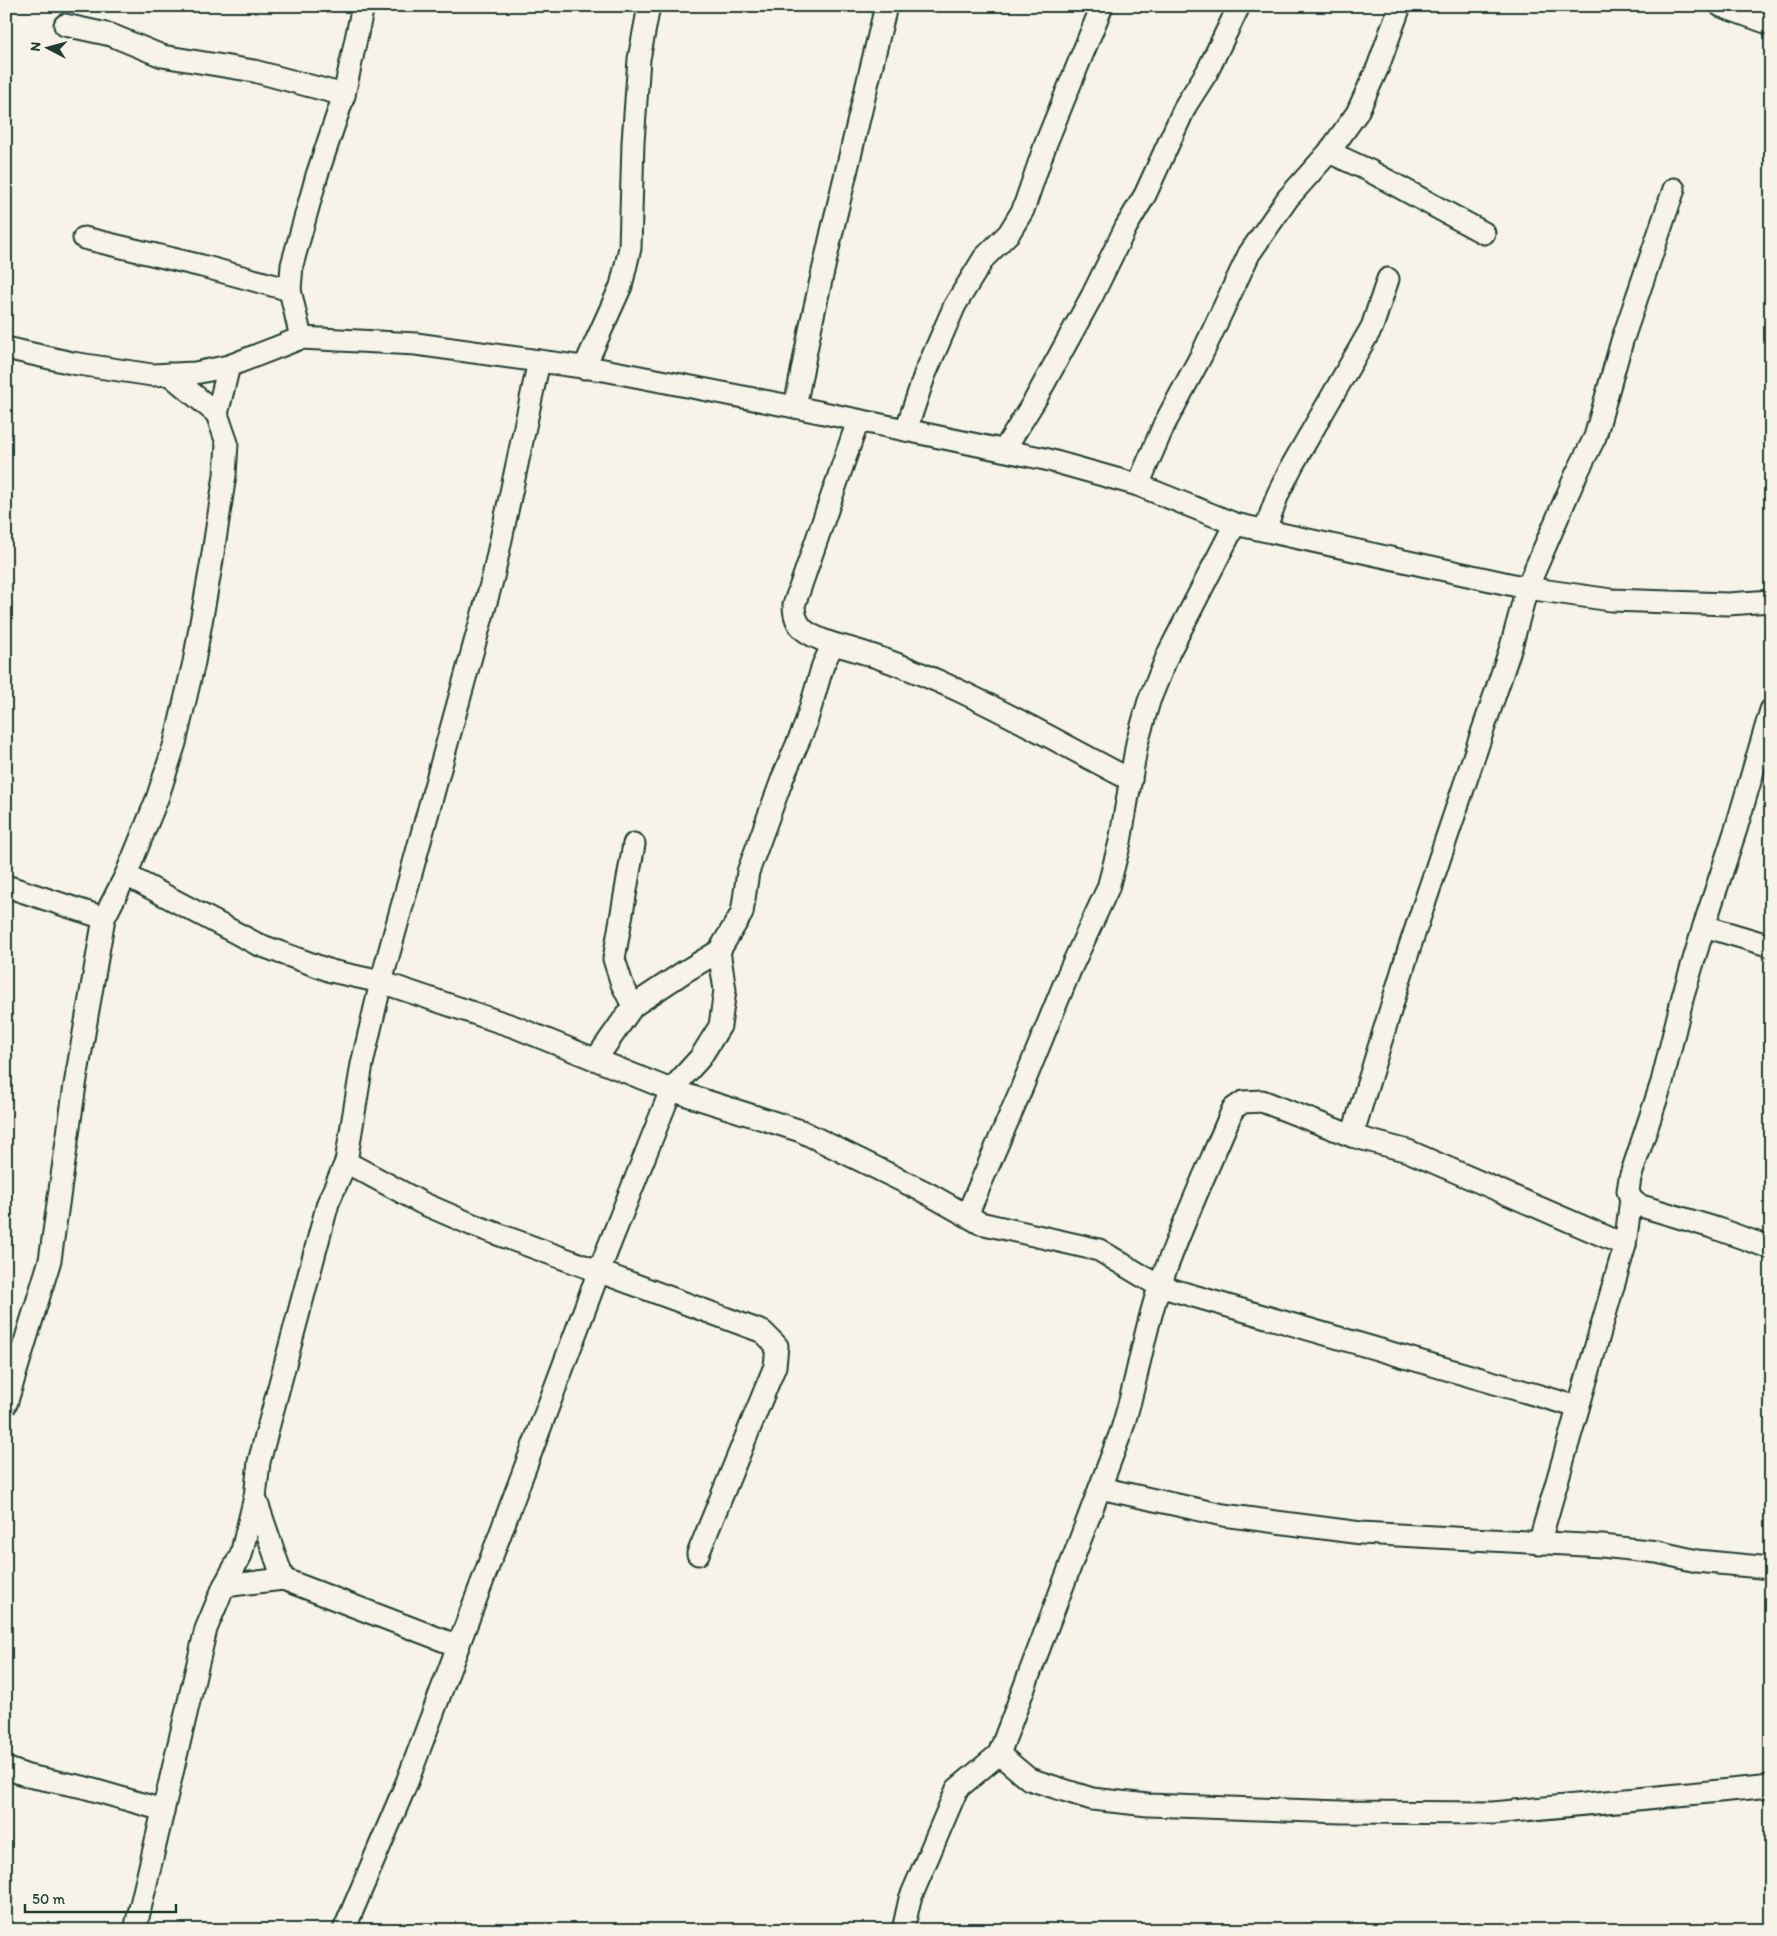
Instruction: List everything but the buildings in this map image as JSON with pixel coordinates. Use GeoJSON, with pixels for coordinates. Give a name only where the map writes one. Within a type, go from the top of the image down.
{"type":"FeatureCollection","features":[{"type":"Feature","properties":{"kind":"street"},"geometry":{"type":"LineString","coordinates":[[301,338],[290,290],[292,265],[314,184],[344,95],[363,6]]}},
{"type":"Feature","properties":{"kind":"street"},"geometry":{"type":"LineString","coordinates":[[584,368],[621,286],[630,248],[633,142],[639,59],[649,6]]}},
{"type":"Feature","properties":{"kind":"street"},"geometry":{"type":"LineString","coordinates":[[795,407],[822,273],[886,6]]}},
{"type":"Feature","properties":{"kind":"street"},"geometry":{"type":"LineString","coordinates":[[906,430],[925,374],[954,305],[984,258],[1009,233],[1023,210],[1046,143],[1102,6]]}},
{"type":"Feature","properties":{"kind":"street"},"geometry":{"type":"LineString","coordinates":[[1004,450],[1035,400],[1092,296],[1126,227],[1145,195],[1186,105],[1207,72],[1239,6]]}},
{"type":"Feature","properties":{"kind":"street"},"geometry":{"type":"LineString","coordinates":[[1138,485],[1164,425],[1202,354],[1249,254],[1288,198],[1329,152],[1357,113],[1378,67],[1400,6]]}},
{"type":"Feature","properties":{"kind":"street"},"geometry":{"type":"LineString","coordinates":[[1722,6],[1771,24]]}},
{"type":"Feature","properties":{"kind":"street"},"geometry":{"type":"LineString","coordinates":[[65,25],[111,35],[162,56],[254,71],[344,95]]}},
{"type":"Feature","properties":{"kind":"street"},"geometry":{"type":"LineString","coordinates":[[1329,152],[1368,170],[1484,233]]}},
{"type":"Feature","properties":{"kind":"street"},"geometry":{"type":"LineString","coordinates":[[1352,1136],[1409,949],[1511,647],[1527,588],[1576,475],[1595,437],[1622,342],[1674,189]]}},
{"type":"Feature","properties":{"kind":"street"},"geometry":{"type":"LineString","coordinates":[[84,238],[202,266],[290,290]]}},
{"type":"Feature","properties":{"kind":"street"},"geometry":{"type":"LineString","coordinates":[[1265,530],[1278,494],[1293,464],[1372,327],[1388,279]]}},
{"type":"Feature","properties":{"kind":"street"},"geometry":{"type":"LineString","coordinates":[[6,348],[72,363],[152,375],[195,373],[229,366],[301,338],[416,344],[584,368],[795,407],[1045,459],[1138,485],[1235,524],[1527,588],[1611,600],[1728,604],[1771,601]]}},
{"type":"Feature","properties":{"kind":"street"},"geometry":{"type":"LineString","coordinates":[[135,1930],[206,1629],[224,1586],[241,1555],[255,1497],[259,1462],[328,1203],[346,1162],[362,1064],[381,982],[493,578],[540,362]]}},
{"type":"Feature","properties":{"kind":"street"},"geometry":{"type":"LineString","coordinates":[[216,414],[229,366]]}},
{"type":"Feature","properties":{"kind":"street"},"geometry":{"type":"LineString","coordinates":[[6,1404],[50,1260],[75,1085],[104,918],[126,875],[157,799],[175,743],[194,662],[225,475],[227,444],[216,414],[169,374]]}},
{"type":"Feature","properties":{"kind":"street"},"geometry":{"type":"LineString","coordinates":[[858,421],[794,606],[794,617],[799,627],[833,644],[852,648],[927,676],[1131,780]]}},
{"type":"Feature","properties":{"kind":"street"},"geometry":{"type":"LineString","coordinates":[[966,1215],[1020,1092],[1070,970],[1108,888],[1120,842],[1137,743],[1149,701],[1169,652],[1235,524]]}},
{"type":"Feature","properties":{"kind":"street"},"geometry":{"type":"LineString","coordinates":[[596,1059],[632,1006],[719,951],[742,913],[748,872],[783,777],[805,726],[823,665],[833,644]]}},
{"type":"Feature","properties":{"kind":"street"},"geometry":{"type":"LineString","coordinates":[[1539,1544],[1625,1245],[1631,1199],[1628,1191],[1630,1178],[1662,1082],[1683,996],[1736,829],[1771,710]]}},
{"type":"Feature","properties":{"kind":"street"},"geometry":{"type":"LineString","coordinates":[[632,1006],[614,959],[634,844]]}},
{"type":"Feature","properties":{"kind":"street"},"geometry":{"type":"LineString","coordinates":[[126,875],[257,944],[331,970],[381,982],[516,1027],[671,1090],[801,1131],[927,1193],[980,1223],[1099,1250],[1160,1286],[1578,1407]]}},
{"type":"Feature","properties":{"kind":"street"},"geometry":{"type":"LineString","coordinates":[[6,886],[104,918]]}},
{"type":"Feature","properties":{"kind":"street"},"geometry":{"type":"LineString","coordinates":[[1704,926],[1771,946]]}},
{"type":"Feature","properties":{"kind":"street"},"geometry":{"type":"LineString","coordinates":[[344,1930],[407,1782],[599,1271],[671,1090],[700,1058],[720,1026],[725,990],[719,951]]}},
{"type":"Feature","properties":{"kind":"street"},"geometry":{"type":"LineString","coordinates":[[903,1930],[910,1899],[957,1789],[999,1754],[1130,1405],[1143,1344],[1160,1286],[1233,1109],[1243,1102],[1262,1101],[1352,1136],[1408,1151],[1625,1245]]}},
{"type":"Feature","properties":{"kind":"street"},"geometry":{"type":"LineString","coordinates":[[346,1162],[422,1203],[473,1225],[763,1332],[778,1346],[775,1366],[698,1554]]}},
{"type":"Feature","properties":{"kind":"street"},"geometry":{"type":"LineString","coordinates":[[1631,1199],[1638,1205],[1771,1248]]}},
{"type":"Feature","properties":{"kind":"street"},"geometry":{"type":"LineString","coordinates":[[1100,1488],[1223,1515],[1352,1532],[1539,1544],[1602,1546],[1657,1552],[1697,1561],[1771,1568]]}},
{"type":"Feature","properties":{"kind":"street"},"geometry":{"type":"LineString","coordinates":[[255,1497],[284,1579]]}},
{"type":"Feature","properties":{"kind":"street"},"geometry":{"type":"LineString","coordinates":[[224,1586],[284,1579],[458,1646]]}},
{"type":"Feature","properties":{"kind":"street"},"geometry":{"type":"LineString","coordinates":[[999,1754],[1029,1779],[1092,1799],[1148,1805],[1342,1812],[1493,1813],[1771,1786]]}},
{"type":"Feature","properties":{"kind":"street"},"geometry":{"type":"LineString","coordinates":[[6,1768],[28,1776],[83,1787],[163,1810]]}}]}
